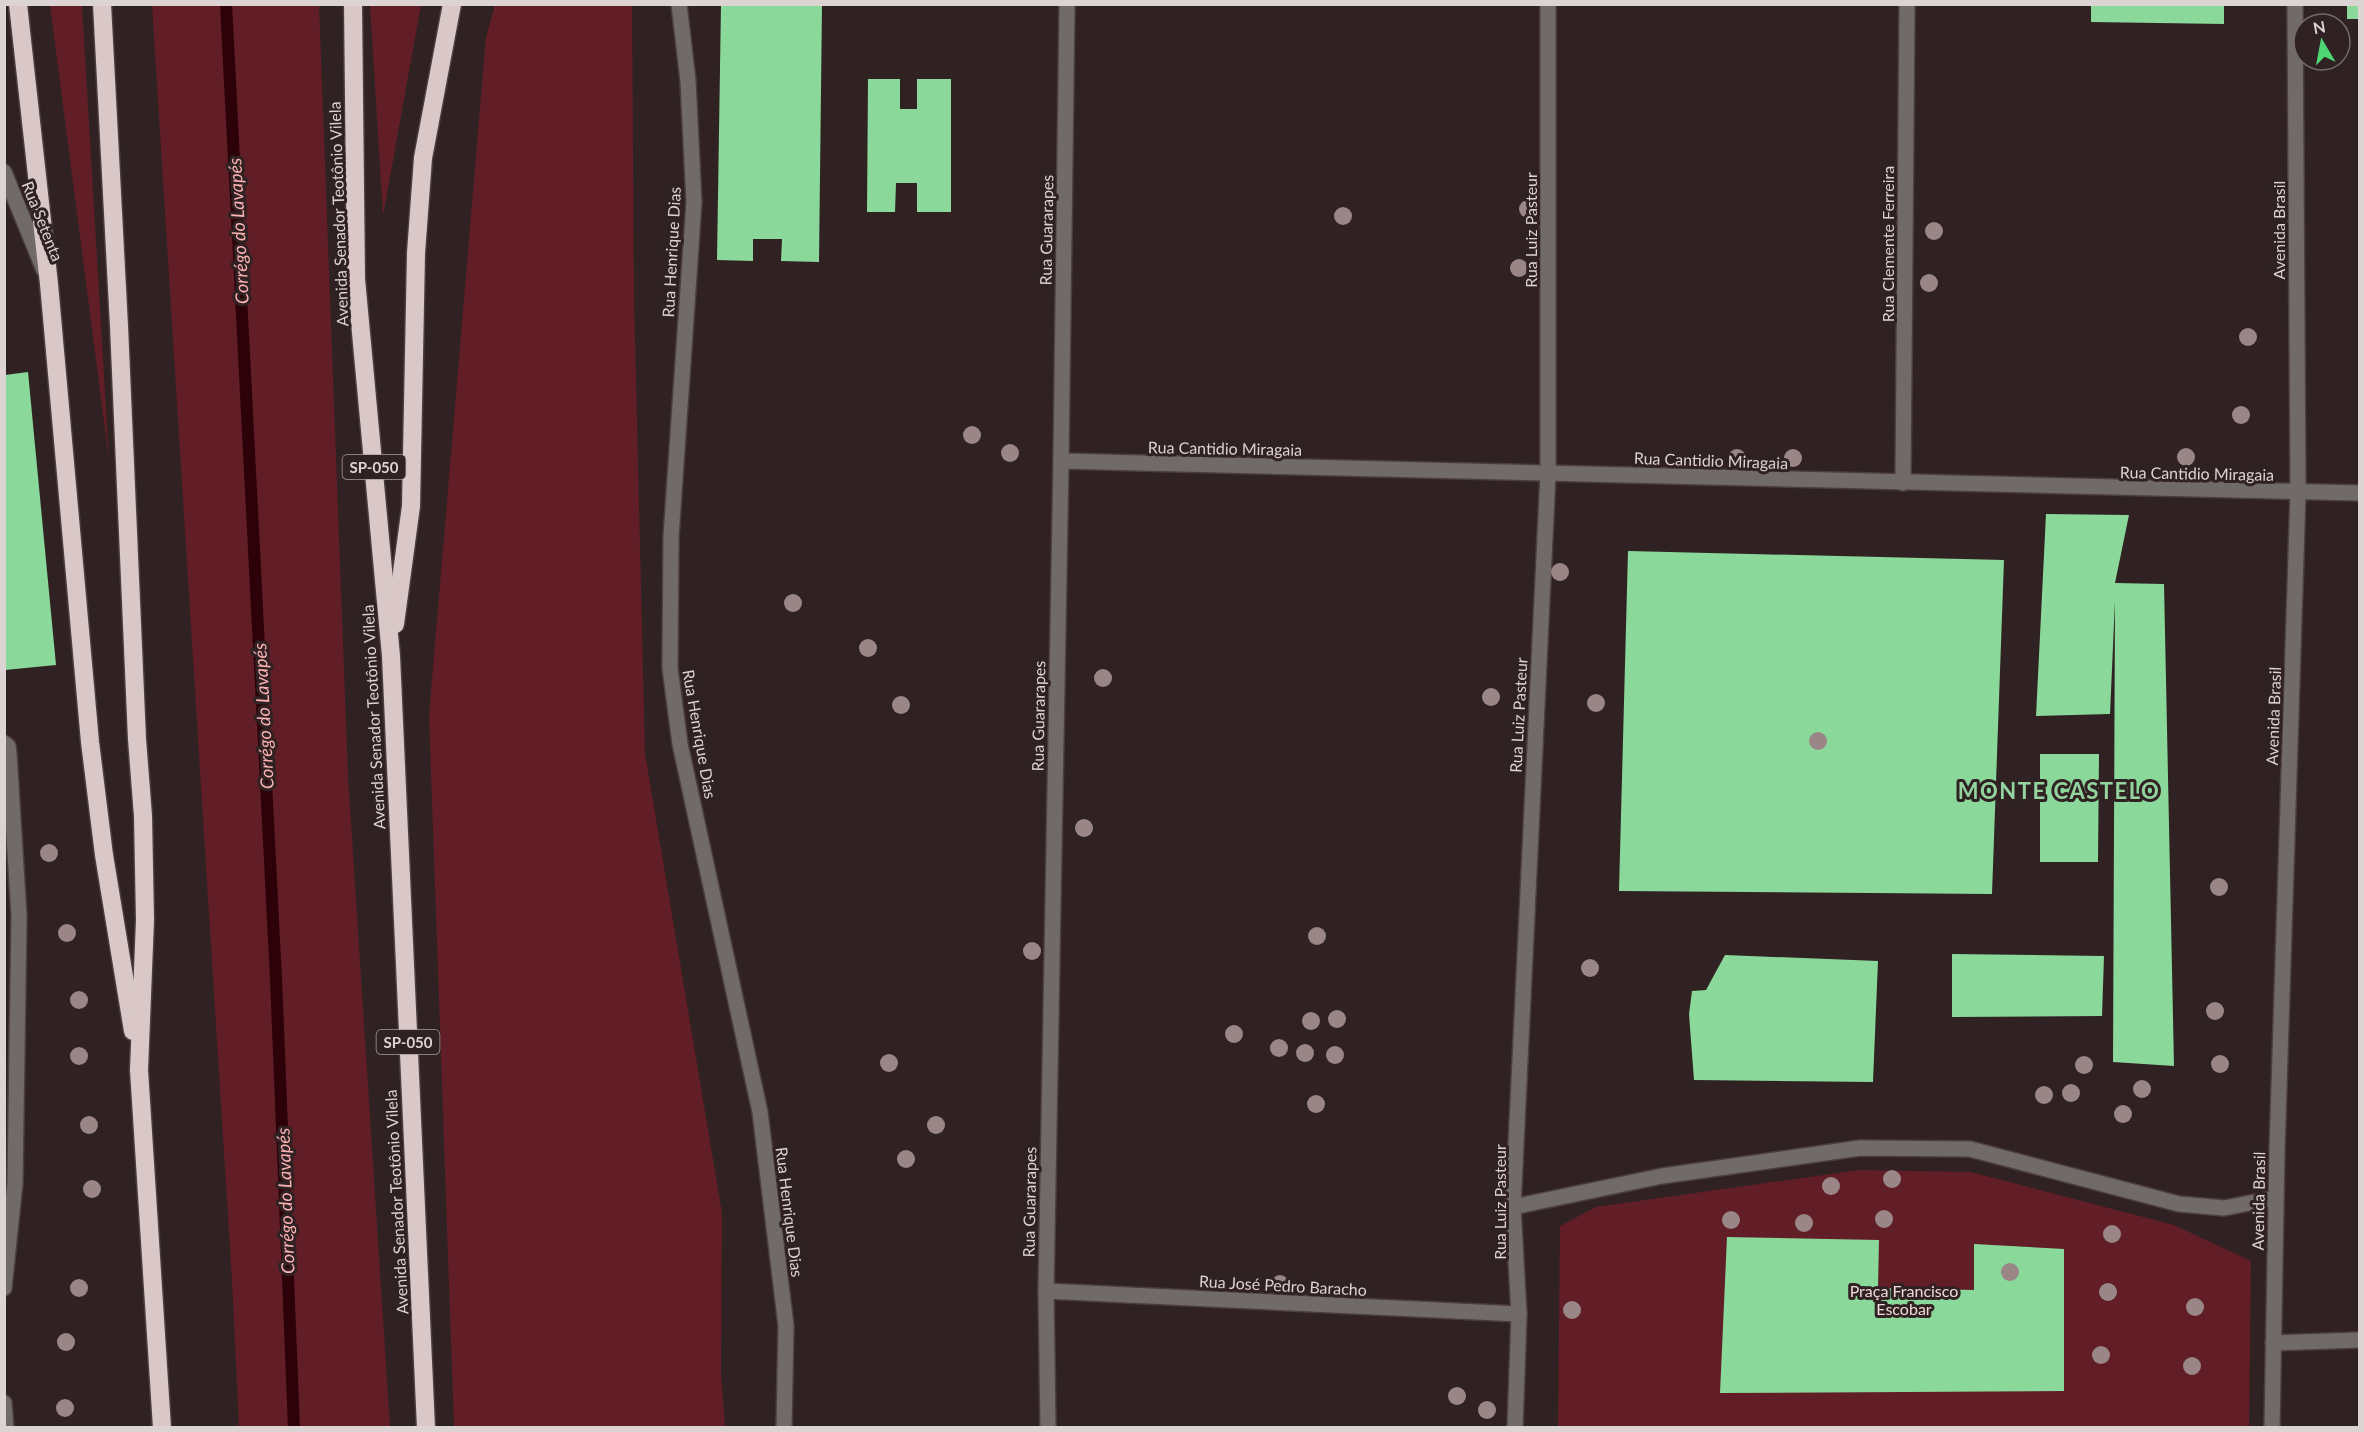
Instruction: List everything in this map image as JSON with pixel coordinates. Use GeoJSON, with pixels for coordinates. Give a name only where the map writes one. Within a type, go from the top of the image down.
{"type":"FeatureCollection","features":[{"type":"Feature","properties":{"kind":"highway"},"geometry":{"type":"LineString","coordinates":[[18,4],[49,284],[90,742],[104,855],[139,1070],[162,1428]]}},
{"type":"Feature","properties":{"kind":"highway"},"geometry":{"type":"LineString","coordinates":[[102,4],[137,739],[143,816],[145,920],[139,1070]]}},
{"type":"Feature","properties":{"kind":"highway","name":"Avenida Senador Teotônio Vilela"},"geometry":{"type":"LineString","coordinates":[[352,4],[356,279],[391,656],[426,1428]]}},
{"type":"Feature","properties":{"kind":"highway"},"geometry":{"type":"LineString","coordinates":[[391,656],[411,506],[417,253],[423,158],[452,4]]}},
{"type":"Feature","properties":{"kind":"street","name":"Rua Henrique Dias"},"geometry":{"type":"LineString","coordinates":[[679,4],[688,81],[694,202],[671,537],[670,668],[680,744],[760,1113],[786,1326],[784,1428]]}},
{"type":"Feature","properties":{"kind":"street","name":"Rua Guararapes"},"geometry":{"type":"LineString","coordinates":[[1047,1428],[1046,1291],[1067,4]]}},
{"type":"Feature","properties":{"kind":"street","name":"Rua Luiz Pasteur"},"geometry":{"type":"LineString","coordinates":[[1515,1428],[1519,1314],[1513,1208],[1548,474],[1548,4]]}},
{"type":"Feature","properties":{"kind":"street","name":"Rua Clemente Ferreira"},"geometry":{"type":"LineString","coordinates":[[1903,483],[1908,4]]}},
{"type":"Feature","properties":{"kind":"street","name":"Avenida Brasil"},"geometry":{"type":"LineString","coordinates":[[2272,1428],[2276,1198],[2298,493],[2295,4]]}},
{"type":"Feature","properties":{"kind":"street","name":"Rua Setenta"},"geometry":{"type":"LineString","coordinates":[[4,172],[49,284]]}},
{"type":"Feature","properties":{"kind":"street","name":"Rua Cantidio Miragaia"},"geometry":{"type":"LineString","coordinates":[[1061,461],[2360,494]]}},
{"type":"Feature","properties":{"kind":"street"},"geometry":{"type":"LineString","coordinates":[[4,743],[9,754],[19,916],[4,1288]]}},
{"type":"Feature","properties":{"kind":"street"},"geometry":{"type":"LineString","coordinates":[[1513,1208],[1662,1176],[1860,1148],[1970,1149],[2179,1204],[2223,1208],[2276,1198]]}},
{"type":"Feature","properties":{"kind":"street","name":"Rua José Pedro Baracho"},"geometry":{"type":"LineString","coordinates":[[1046,1291],[1519,1314]]}},
{"type":"Feature","properties":{"kind":"street"},"geometry":{"type":"LineString","coordinates":[[2273,1343],[2360,1340]]}},
{"type":"Feature","properties":{"kind":"street"},"geometry":{"type":"LineString","coordinates":[[4,1403],[6,1428]]}},
{"type":"Feature","properties":{"kind":"green space"},"geometry":{"type":"Polygon","coordinates":[[[50,5],[82,5],[109,460],[50,5]]]}},
{"type":"Feature","properties":{"kind":"green space"},"geometry":{"type":"Polygon","coordinates":[[[152,5],[319,5],[348,776],[390,1427],[239,1427],[232,1280],[152,5]]]}},
{"type":"Feature","properties":{"kind":"green space"},"geometry":{"type":"Polygon","coordinates":[[[370,5],[421,5],[383,216],[370,5]]]}},
{"type":"Feature","properties":{"kind":"green space"},"geometry":{"type":"Polygon","coordinates":[[[495,5],[632,5],[634,298],[645,753],[722,1213],[721,1376],[725,1427],[454,1427],[429,715],[486,37],[495,5]]]}},
{"type":"Feature","properties":{"kind":"green space","name":"Praça Francisco Escobar"},"geometry":{"type":"Polygon","coordinates":[[[1859,1170],[1971,1172],[2174,1225],[2251,1261],[2249,1427],[1558,1428],[1560,1226],[1596,1207],[1859,1170]]]}},
{"type":"Feature","properties":{"kind":"building"},"geometry":{"type":"Polygon","coordinates":[[[721,4],[822,4],[819,262],[781,261],[782,239],[753,239],[753,261],[717,260],[721,4]]]}},
{"type":"Feature","properties":{"kind":"building"},"geometry":{"type":"Polygon","coordinates":[[[2091,4],[2224,4],[2224,24],[2091,22],[2091,4]]]}},
{"type":"Feature","properties":{"kind":"building"},"geometry":{"type":"Polygon","coordinates":[[[2347,4],[2360,4],[2360,19],[2352,19],[2352,12],[2347,12],[2347,4]]]}},
{"type":"Feature","properties":{"kind":"building"},"geometry":{"type":"Polygon","coordinates":[[[868,79],[900,79],[900,109],[917,109],[917,79],[951,79],[951,212],[917,212],[917,183],[896,183],[895,212],[867,212],[868,79]]]}},
{"type":"Feature","properties":{"kind":"building"},"geometry":{"type":"Polygon","coordinates":[[[28,372],[56,665],[5,670],[5,375],[28,372]]]}},
{"type":"Feature","properties":{"kind":"building"},"geometry":{"type":"Polygon","coordinates":[[[2046,514],[2129,515],[2115,583],[2164,584],[2174,1066],[2113,1062],[2115,601],[2110,714],[2036,716],[2046,514]]]}},
{"type":"Feature","properties":{"kind":"building"},"geometry":{"type":"Polygon","coordinates":[[[1628,551],[2004,560],[1992,894],[1619,891],[1628,551]]]}},
{"type":"Feature","properties":{"kind":"building"},"geometry":{"type":"Polygon","coordinates":[[[2040,754],[2099,754],[2098,862],[2040,862],[2040,754]]]}},
{"type":"Feature","properties":{"kind":"building"},"geometry":{"type":"Polygon","coordinates":[[[1952,954],[2104,956],[2102,1016],[1952,1017],[1952,954]]]}},
{"type":"Feature","properties":{"kind":"building"},"geometry":{"type":"Polygon","coordinates":[[[1725,955],[1878,961],[1873,1082],[1694,1080],[1689,1014],[1692,991],[1706,990],[1725,955]]]}},
{"type":"Feature","properties":{"kind":"building"},"geometry":{"type":"Polygon","coordinates":[[[1727,1237],[1879,1240],[1878,1288],[1974,1290],[1974,1244],[2064,1249],[2064,1391],[1720,1393],[1727,1237]]]}},
{"type":"Feature","properties":{"kind":"waterway","name":"Corrégo do Lavapés"},"geometry":{"type":"LineString","coordinates":[[226,4],[276,978],[294,1428]]}},
{"type":"Feature","properties":{"kind":"district","name":"MONTE CASTELO"},"geometry":{"type":"Point","coordinates":[2059,790]}}]}
